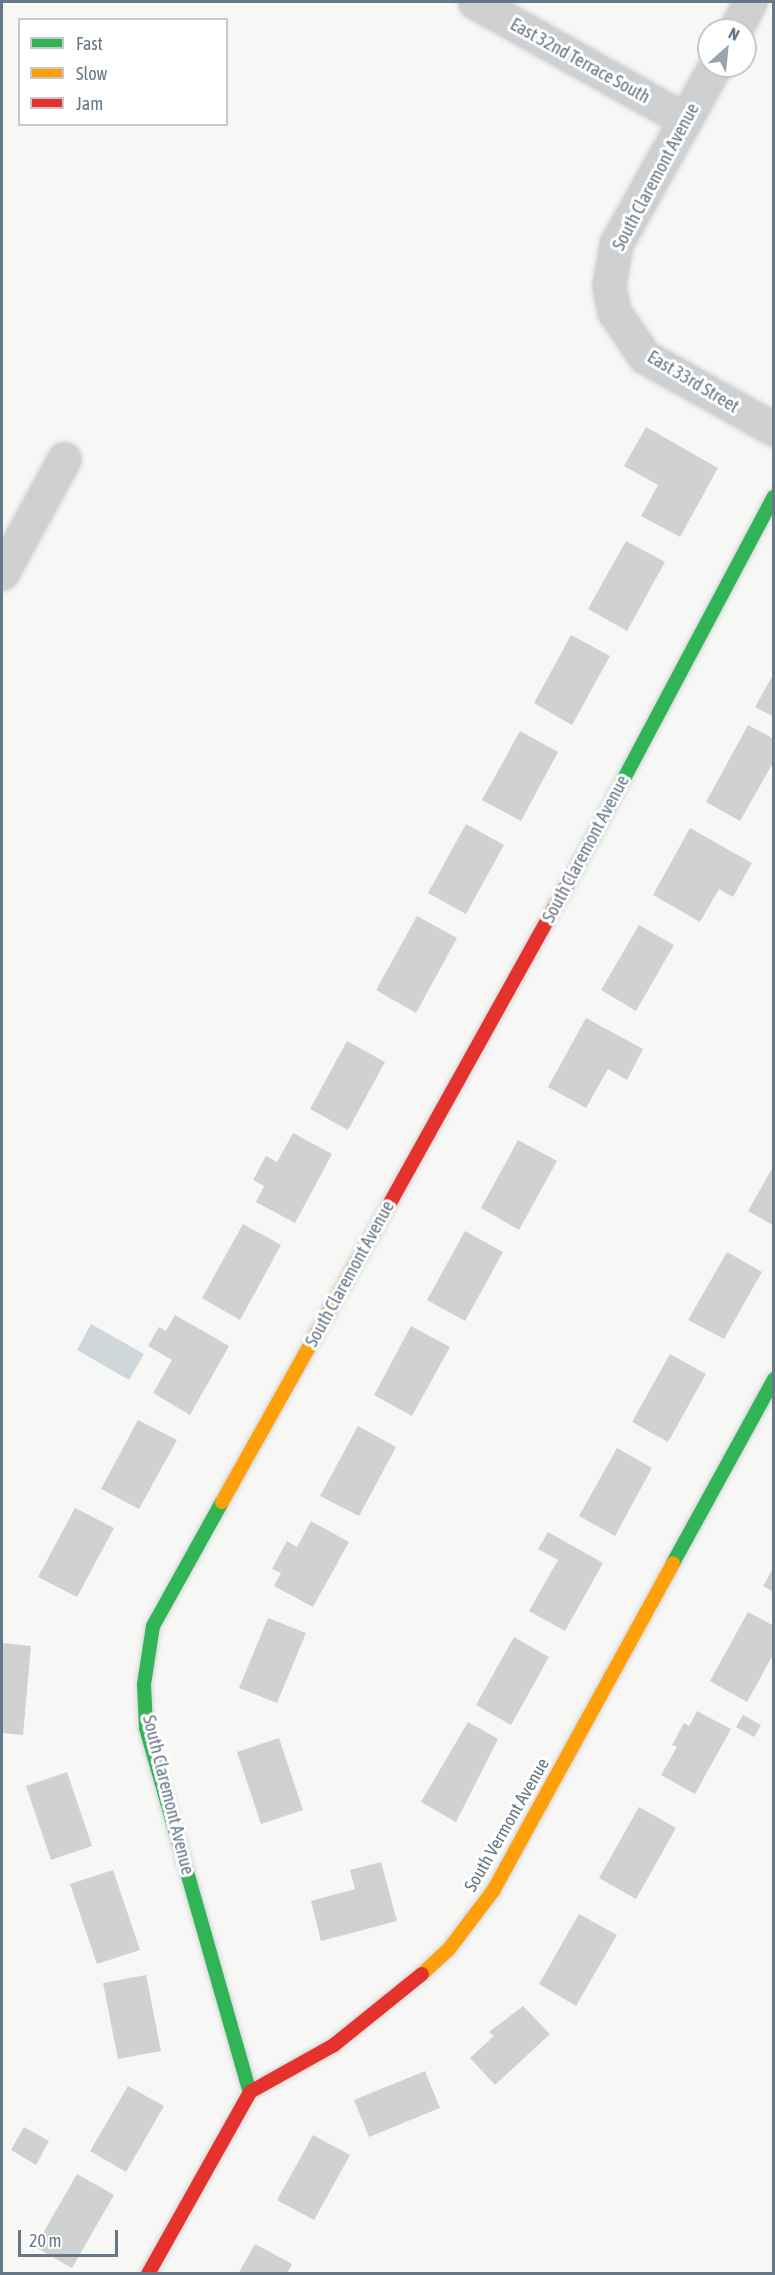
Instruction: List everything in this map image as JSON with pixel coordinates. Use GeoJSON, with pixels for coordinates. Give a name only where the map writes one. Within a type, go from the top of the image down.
{"type":"FeatureCollection","features":[{"type":"Feature","properties":{"kind":"street","name":"East 32nd Terrace South"},"geometry":{"type":"LineString","coordinates":[[475,2],[685,120]]}},
{"type":"Feature","properties":{"kind":"street"},"geometry":{"type":"LineString","coordinates":[[741,18],[750,2]]}},
{"type":"Feature","properties":{"kind":"street","name":"South Claremont Avenue"},"geometry":{"type":"LineString","coordinates":[[622,324],[614,312],[609,285],[616,244],[708,78]]}},
{"type":"Feature","properties":{"kind":"street","name":"East 33rd Street"},"geometry":{"type":"LineString","coordinates":[[622,324],[645,357],[774,429]]}},
{"type":"Feature","properties":{"kind":"street"},"geometry":{"type":"LineString","coordinates":[[2,573],[64,459]]}},
{"type":"Feature","properties":{"kind":"street","name":"South Claremont Avenue"},"geometry":{"type":"LineString","coordinates":[[250,2092],[147,1728],[144,1684],[153,1626],[550,918],[774,497]]}},
{"type":"Feature","properties":{"kind":"street","name":"South Vermont Avenue"},"geometry":{"type":"LineString","coordinates":[[250,2092],[334,2045],[392,2002],[449,1949],[493,1892],[774,1379]]}},
{"type":"Feature","properties":{"kind":"street"},"geometry":{"type":"LineString","coordinates":[[148,2274],[250,2092]]}},
{"type":"Feature","properties":{"kind":"shaded area"},"geometry":{"type":"Polygon","coordinates":[[[91,1324],[144,1354],[129,1380],[77,1350],[91,1324]]]}},
{"type":"Feature","properties":{"kind":"building"},"geometry":{"type":"Polygon","coordinates":[[[646,427],[718,468],[680,537],[641,516],[658,485],[624,466],[646,427]]]}},
{"type":"Feature","properties":{"kind":"building"},"geometry":{"type":"Polygon","coordinates":[[[626,541],[665,562],[627,631],[588,609],[626,541]]]}},
{"type":"Feature","properties":{"kind":"building"},"geometry":{"type":"Polygon","coordinates":[[[571,635],[610,656],[572,725],[534,703],[571,635]]]}},
{"type":"Feature","properties":{"kind":"building"},"geometry":{"type":"Polygon","coordinates":[[[774,673],[774,717],[755,707],[774,673]]]}},
{"type":"Feature","properties":{"kind":"building"},"geometry":{"type":"Polygon","coordinates":[[[748,725],[774,739],[774,761],[740,821],[706,802],[748,725]]]}},
{"type":"Feature","properties":{"kind":"building"},"geometry":{"type":"Polygon","coordinates":[[[520,731],[558,752],[521,821],[482,800],[520,731]]]}},
{"type":"Feature","properties":{"kind":"building"},"geometry":{"type":"Polygon","coordinates":[[[466,824],[504,845],[466,914],[428,893],[466,824]]]}},
{"type":"Feature","properties":{"kind":"building"},"geometry":{"type":"Polygon","coordinates":[[[690,828],[752,863],[733,897],[719,889],[700,922],[653,895],[690,828]]]}},
{"type":"Feature","properties":{"kind":"building"},"geometry":{"type":"Polygon","coordinates":[[[417,916],[457,938],[416,1013],[376,990],[417,916]]]}},
{"type":"Feature","properties":{"kind":"building"},"geometry":{"type":"Polygon","coordinates":[[[639,925],[674,945],[636,1011],[601,990],[639,925]]]}},
{"type":"Feature","properties":{"kind":"building"},"geometry":{"type":"Polygon","coordinates":[[[586,1018],[643,1049],[627,1080],[608,1069],[586,1108],[548,1087],[586,1018]]]}},
{"type":"Feature","properties":{"kind":"building"},"geometry":{"type":"Polygon","coordinates":[[[347,1041],[385,1062],[348,1130],[310,1109],[347,1041]]]}},
{"type":"Feature","properties":{"kind":"building"},"geometry":{"type":"Polygon","coordinates":[[[293,1133],[332,1154],[295,1223],[256,1202],[264,1186],[253,1180],[266,1156],[277,1162],[293,1133]]]}},
{"type":"Feature","properties":{"kind":"building"},"geometry":{"type":"Polygon","coordinates":[[[518,1140],[557,1161],[519,1230],[481,1208],[518,1140]]]}},
{"type":"Feature","properties":{"kind":"building"},"geometry":{"type":"Polygon","coordinates":[[[774,1165],[774,1226],[748,1211],[774,1165]]]}},
{"type":"Feature","properties":{"kind":"building"},"geometry":{"type":"Polygon","coordinates":[[[243,1224],[281,1245],[240,1320],[202,1298],[243,1224]]]}},
{"type":"Feature","properties":{"kind":"building"},"geometry":{"type":"Polygon","coordinates":[[[465,1231],[503,1252],[465,1321],[427,1300],[465,1231]]]}},
{"type":"Feature","properties":{"kind":"building"},"geometry":{"type":"Polygon","coordinates":[[[727,1252],[762,1272],[724,1339],[688,1320],[727,1252]]]}},
{"type":"Feature","properties":{"kind":"building"},"geometry":{"type":"Polygon","coordinates":[[[175,1315],[229,1346],[190,1415],[153,1393],[172,1360],[148,1346],[159,1327],[166,1331],[175,1315]]]}},
{"type":"Feature","properties":{"kind":"building"},"geometry":{"type":"Polygon","coordinates":[[[411,1326],[450,1347],[412,1416],[374,1395],[411,1326]]]}},
{"type":"Feature","properties":{"kind":"building"},"geometry":{"type":"Polygon","coordinates":[[[670,1354],[706,1374],[668,1442],[632,1422],[670,1354]]]}},
{"type":"Feature","properties":{"kind":"building"},"geometry":{"type":"Polygon","coordinates":[[[138,1420],[177,1440],[139,1509],[101,1489],[138,1420]]]}},
{"type":"Feature","properties":{"kind":"building"},"geometry":{"type":"Polygon","coordinates":[[[358,1426],[396,1447],[359,1516],[320,1496],[358,1426]]]}},
{"type":"Feature","properties":{"kind":"building"},"geometry":{"type":"Polygon","coordinates":[[[617,1448],[652,1468],[615,1536],[579,1516],[617,1448]]]}},
{"type":"Feature","properties":{"kind":"building"},"geometry":{"type":"Polygon","coordinates":[[[75,1508],[114,1528],[77,1597],[38,1577],[75,1508]]]}},
{"type":"Feature","properties":{"kind":"building"},"geometry":{"type":"Polygon","coordinates":[[[311,1521],[349,1542],[313,1607],[274,1586],[281,1573],[272,1569],[287,1541],[297,1547],[311,1521]]]}},
{"type":"Feature","properties":{"kind":"building"},"geometry":{"type":"Polygon","coordinates":[[[548,1532],[603,1563],[565,1631],[529,1611],[558,1560],[538,1549],[548,1532]]]}},
{"type":"Feature","properties":{"kind":"building"},"geometry":{"type":"Polygon","coordinates":[[[774,1567],[774,1592],[763,1586],[774,1567]]]}},
{"type":"Feature","properties":{"kind":"building"},"geometry":{"type":"Polygon","coordinates":[[[748,1612],[774,1626],[774,1653],[747,1702],[710,1681],[748,1612]]]}},
{"type":"Feature","properties":{"kind":"building"},"geometry":{"type":"Polygon","coordinates":[[[268,1618],[306,1633],[277,1703],[239,1688],[268,1618]]]}},
{"type":"Feature","properties":{"kind":"building"},"geometry":{"type":"Polygon","coordinates":[[[514,1637],[549,1657],[511,1725],[476,1705],[514,1637]]]}},
{"type":"Feature","properties":{"kind":"building"},"geometry":{"type":"Polygon","coordinates":[[[2,1643],[31,1646],[23,1735],[2,1733],[2,1643]]]}},
{"type":"Feature","properties":{"kind":"building"},"geometry":{"type":"Polygon","coordinates":[[[697,1711],[731,1729],[695,1794],[661,1775],[677,1747],[672,1745],[684,1723],[689,1726],[697,1711]]]}},
{"type":"Feature","properties":{"kind":"building"},"geometry":{"type":"Polygon","coordinates":[[[743,1715],[761,1725],[754,1737],[736,1727],[743,1715]]]}},
{"type":"Feature","properties":{"kind":"building"},"geometry":{"type":"Polygon","coordinates":[[[468,1722],[498,1739],[456,1822],[421,1802],[468,1722]]]}},
{"type":"Feature","properties":{"kind":"building"},"geometry":{"type":"Polygon","coordinates":[[[279,1738],[303,1810],[261,1824],[237,1752],[279,1738]]]}},
{"type":"Feature","properties":{"kind":"building"},"geometry":{"type":"Polygon","coordinates":[[[67,1772],[92,1846],[51,1860],[26,1786],[67,1772]]]}},
{"type":"Feature","properties":{"kind":"building"},"geometry":{"type":"Polygon","coordinates":[[[639,1807],[676,1828],[636,1899],[599,1878],[639,1807]]]}},
{"type":"Feature","properties":{"kind":"building"},"geometry":{"type":"Polygon","coordinates":[[[381,1862],[397,1921],[321,1941],[311,1901],[355,1889],[350,1870],[381,1862]]]}},
{"type":"Feature","properties":{"kind":"building"},"geometry":{"type":"Polygon","coordinates":[[[113,1870],[140,1950],[97,1964],[70,1884],[113,1870]]]}},
{"type":"Feature","properties":{"kind":"building"},"geometry":{"type":"Polygon","coordinates":[[[579,1914],[617,1935],[576,2006],[539,1984],[579,1914]]]}},
{"type":"Feature","properties":{"kind":"building"},"geometry":{"type":"Polygon","coordinates":[[[146,1975],[161,2051],[118,2059],[103,1983],[146,1975]]]}},
{"type":"Feature","properties":{"kind":"building"},"geometry":{"type":"Polygon","coordinates":[[[523,2006],[550,2034],[495,2085],[470,2058],[494,2036],[489,2032],[523,2006]]]}},
{"type":"Feature","properties":{"kind":"building"},"geometry":{"type":"Polygon","coordinates":[[[425,2071],[440,2108],[369,2137],[354,2100],[425,2071]]]}},
{"type":"Feature","properties":{"kind":"building"},"geometry":{"type":"Polygon","coordinates":[[[128,2086],[164,2106],[126,2172],[90,2151],[128,2086]]]}},
{"type":"Feature","properties":{"kind":"building"},"geometry":{"type":"Polygon","coordinates":[[[24,2127],[49,2141],[36,2165],[11,2150],[24,2127]]]}},
{"type":"Feature","properties":{"kind":"building"},"geometry":{"type":"Polygon","coordinates":[[[313,2135],[350,2155],[314,2220],[277,2200],[313,2135]]]}},
{"type":"Feature","properties":{"kind":"building"},"geometry":{"type":"Polygon","coordinates":[[[77,2174],[114,2195],[72,2268],[35,2247],[77,2174]]]}},
{"type":"Feature","properties":{"kind":"building"},"geometry":{"type":"Polygon","coordinates":[[[255,2244],[292,2264],[287,2274],[238,2274],[255,2244]]]}},
{"type":"Feature","properties":{"kind":"traffic: fast"},"geometry":{"type":"LineString","coordinates":[[570,880],[774,497]]}},
{"type":"Feature","properties":{"kind":"traffic: fast"},"geometry":{"type":"LineString","coordinates":[[673,1563],[774,1379]]}},
{"type":"Feature","properties":{"kind":"traffic: fast"},"geometry":{"type":"LineString","coordinates":[[222,1502],[153,1626],[144,1684],[146,1728],[250,2092]]}},
{"type":"Feature","properties":{"kind":"traffic: slow"},"geometry":{"type":"LineString","coordinates":[[222,1502],[371,1237]]}},
{"type":"Feature","properties":{"kind":"traffic: slow"},"geometry":{"type":"LineString","coordinates":[[422,1974],[449,1949],[493,1891],[673,1563]]}},
{"type":"Feature","properties":{"kind":"traffic: jam"},"geometry":{"type":"LineString","coordinates":[[371,1237],[570,880]]}},
{"type":"Feature","properties":{"kind":"traffic: jam"},"geometry":{"type":"LineString","coordinates":[[148,2274],[250,2092],[334,2045],[422,1974]]}}]}
